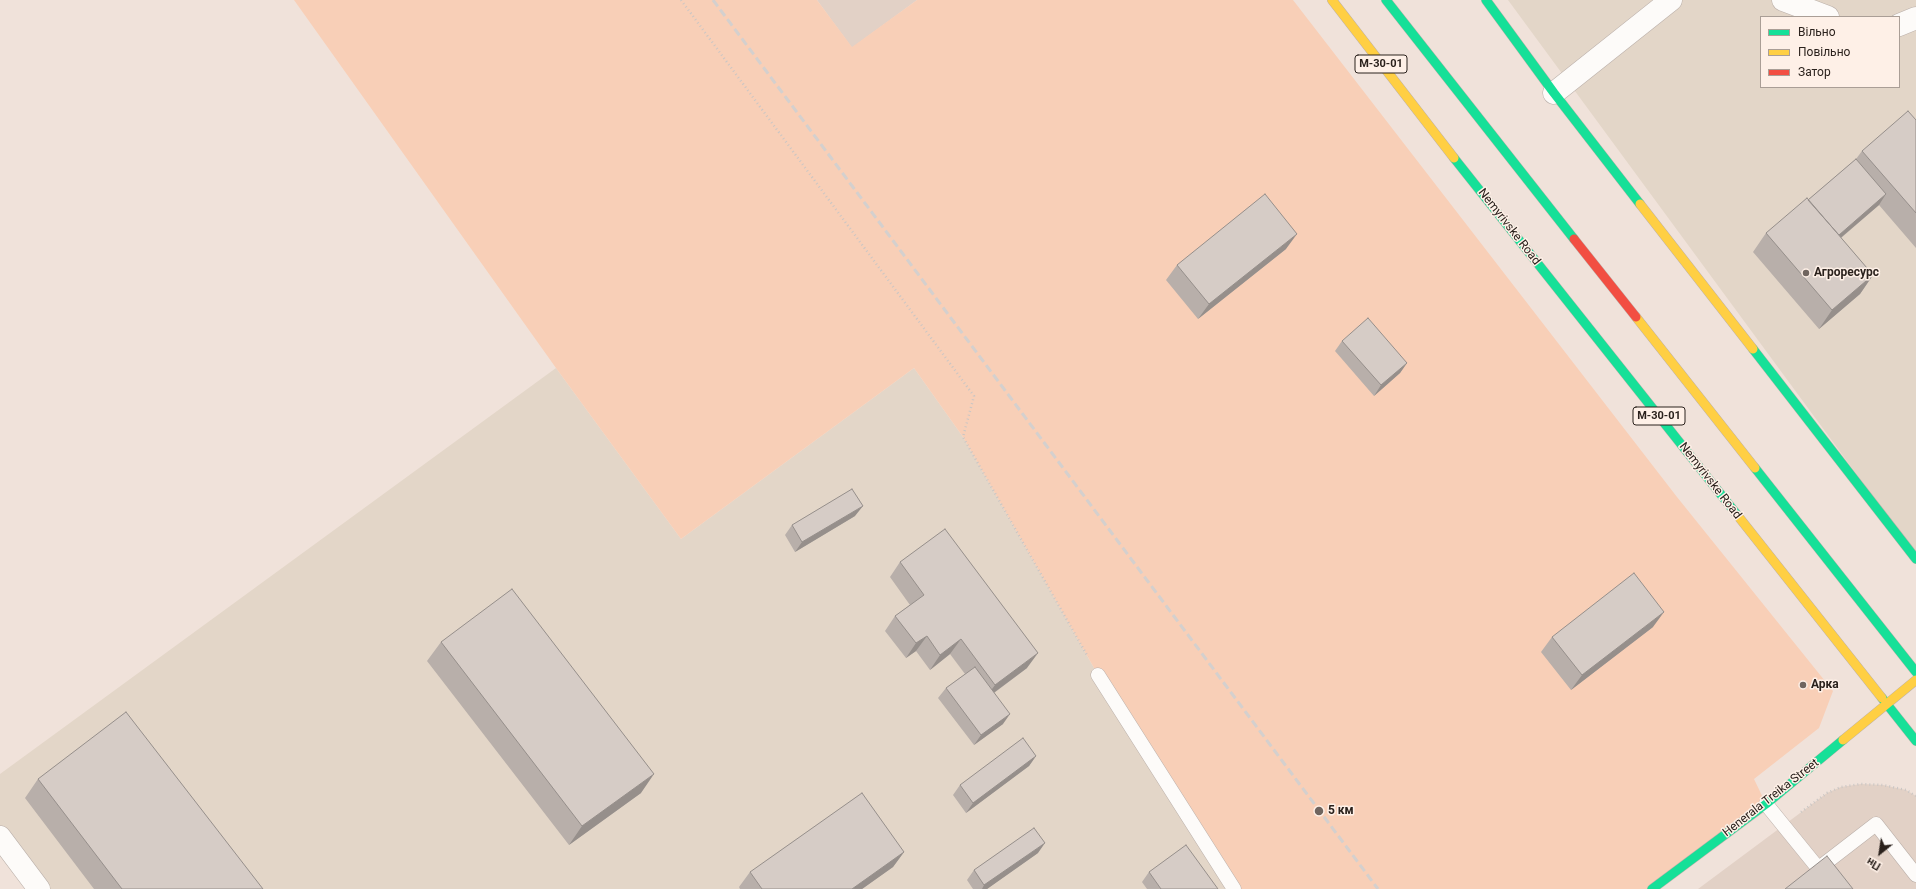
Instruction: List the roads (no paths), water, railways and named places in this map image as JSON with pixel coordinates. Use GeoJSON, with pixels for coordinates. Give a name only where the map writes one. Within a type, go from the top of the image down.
{"type":"FeatureCollection","features":[{"type":"Feature","properties":{"kind":"main road","name":"Nemyrivske Road"},"geometry":{"type":"LineString","coordinates":[[1332,0],[1430,127],[1916,741]]}},
{"type":"Feature","properties":{"kind":"main road","name":"М-30-01"},"geometry":{"type":"LineString","coordinates":[[1386,0],[1916,672]]}},
{"type":"Feature","properties":{"kind":"main road"},"geometry":{"type":"LineString","coordinates":[[1486,0],[1554,93],[1916,559]]}},
{"type":"Feature","properties":{"kind":"main road","name":"Henerala Treika Street"},"geometry":{"type":"LineString","coordinates":[[1652,889],[1766,804],[1916,680]]}},
{"type":"Feature","properties":{"kind":"street"},"geometry":{"type":"LineString","coordinates":[[1554,93],[1671,0]]}},
{"type":"Feature","properties":{"kind":"street"},"geometry":{"type":"LineString","coordinates":[[1783,0],[1825,16]]}},
{"type":"Feature","properties":{"kind":"street"},"geometry":{"type":"LineString","coordinates":[[1900,25],[1916,18]]}},
{"type":"Feature","properties":{"kind":"street"},"geometry":{"type":"LineString","coordinates":[[0,836],[39,889]]}},
{"type":"Feature","properties":{"kind":"lane"},"geometry":{"type":"LineString","coordinates":[[1098,675],[1234,889]]}},
{"type":"Feature","properties":{"kind":"lane"},"geometry":{"type":"LineString","coordinates":[[1766,804],[1835,889]]}},
{"type":"Feature","properties":{"kind":"lane"},"geometry":{"type":"LineString","coordinates":[[1819,868],[1876,824],[1916,875]]}},
{"type":"Feature","properties":{"kind":"railway"},"geometry":{"type":"LineString","coordinates":[[713,0],[1378,889]]}},
{"type":"Feature","properties":{"kind":"place","name":"Агроресурс"},"geometry":{"type":"Point","coordinates":[1806,273]}},
{"type":"Feature","properties":{"kind":"place","name":"Арка"},"geometry":{"type":"Point","coordinates":[1803,685]}},
{"type":"Feature","properties":{"kind":"place","name":"5 км"},"geometry":{"type":"Point","coordinates":[1319,811]}}]}
